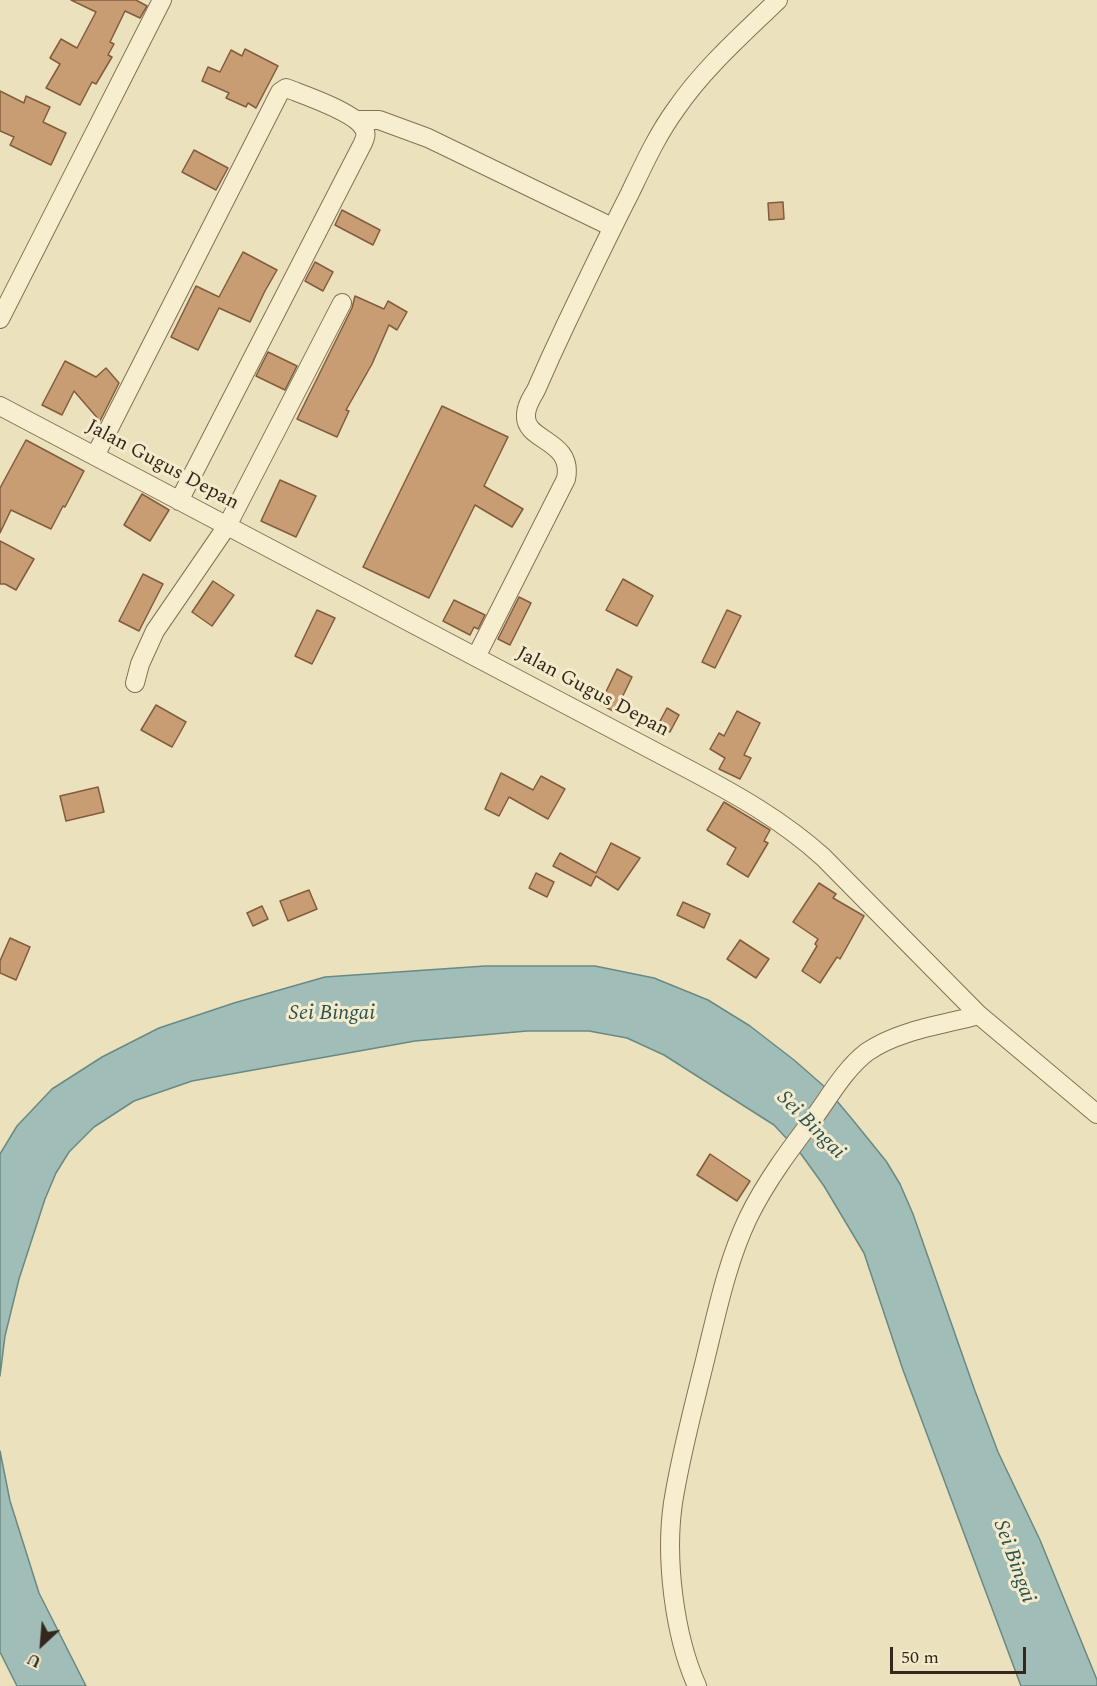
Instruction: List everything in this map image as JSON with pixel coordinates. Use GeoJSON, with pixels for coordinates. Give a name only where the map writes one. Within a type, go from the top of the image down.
{"type":"FeatureCollection","features":[{"type":"Feature","properties":{"kind":"street"},"geometry":{"type":"LineString","coordinates":[[0,318],[162,0]]}},
{"type":"Feature","properties":{"kind":"street"},"geometry":{"type":"LineString","coordinates":[[476,657],[566,479],[568,470],[562,454],[557,447],[531,428],[526,415],[547,365],[612,227],[651,150],[675,109],[708,70],[778,0]]}},
{"type":"Feature","properties":{"kind":"street"},"geometry":{"type":"LineString","coordinates":[[94,456],[280,92],[286,88],[357,120],[379,120],[428,138],[612,227]]}},
{"type":"Feature","properties":{"kind":"street"},"geometry":{"type":"LineString","coordinates":[[179,501],[363,143],[365,130],[357,120]]}},
{"type":"Feature","properties":{"kind":"street"},"geometry":{"type":"LineString","coordinates":[[135,683],[140,663],[155,631],[227,526],[342,303]]}},
{"type":"Feature","properties":{"kind":"street","name":"Jalan Gugus Depan"},"geometry":{"type":"LineString","coordinates":[[0,406],[733,793],[796,833],[823,857],[979,1016],[1097,1114]]}},
{"type":"Feature","properties":{"kind":"street"},"geometry":{"type":"LineString","coordinates":[[697,1686],[689,1668],[678,1626],[671,1552],[673,1505],[691,1417],[733,1256],[747,1220],[761,1192],[785,1157],[852,1066],[866,1053],[906,1034],[979,1016]]}},
{"type":"Feature","properties":{"kind":"water","name":"Sei Bingai"},"geometry":{"type":"Polygon","coordinates":[[[485,966],[595,966],[654,978],[708,1000],[750,1026],[826,1088],[886,1161],[900,1184],[913,1214],[998,1452],[1040,1540],[1097,1680],[1097,1686],[1021,1686],[903,1370],[864,1253],[824,1186],[801,1154],[774,1125],[664,1055],[627,1038],[589,1031],[527,1031],[415,1041],[192,1081],[134,1101],[94,1127],[69,1152],[56,1173],[45,1199],[19,1279],[5,1336],[0,1376],[0,1154],[17,1126],[52,1089],[102,1057],[159,1028],[234,1003],[325,977],[485,966]]]}},
{"type":"Feature","properties":{"kind":"water"},"geometry":{"type":"Polygon","coordinates":[[[0,1451],[10,1501],[39,1593],[86,1686],[17,1686],[0,1652],[0,1451]]]}},
{"type":"Feature","properties":{"kind":"building"},"geometry":{"type":"Polygon","coordinates":[[[71,0],[136,0],[147,6],[140,18],[125,11],[110,42],[114,44],[108,55],[112,57],[96,84],[92,82],[80,105],[46,88],[60,64],[50,58],[61,39],[77,48],[96,12],[71,0]]]}},
{"type":"Feature","properties":{"kind":"building"},"geometry":{"type":"Polygon","coordinates":[[[245,49],[278,66],[256,108],[248,103],[246,107],[226,98],[229,93],[202,81],[208,67],[220,72],[231,50],[242,56],[245,49]]]}},
{"type":"Feature","properties":{"kind":"building"},"geometry":{"type":"Polygon","coordinates":[[[0,91],[24,103],[26,96],[50,107],[43,122],[66,133],[51,165],[10,145],[14,137],[0,131],[0,91]]]}},
{"type":"Feature","properties":{"kind":"building"},"geometry":{"type":"Polygon","coordinates":[[[194,150],[228,168],[216,190],[182,172],[194,150]]]}},
{"type":"Feature","properties":{"kind":"building"},"geometry":{"type":"Polygon","coordinates":[[[783,202],[784,219],[769,220],[768,203],[783,202]]]}},
{"type":"Feature","properties":{"kind":"building"},"geometry":{"type":"Polygon","coordinates":[[[342,210],[380,230],[373,245],[335,225],[342,210]]]}},
{"type":"Feature","properties":{"kind":"building"},"geometry":{"type":"Polygon","coordinates":[[[243,252],[277,270],[250,322],[219,308],[198,350],[171,337],[196,286],[219,297],[243,252]]]}},
{"type":"Feature","properties":{"kind":"building"},"geometry":{"type":"Polygon","coordinates":[[[315,262],[333,272],[323,291],[305,281],[315,262]]]}},
{"type":"Feature","properties":{"kind":"building"},"geometry":{"type":"Polygon","coordinates":[[[355,296],[384,309],[388,301],[407,312],[397,330],[389,325],[372,364],[346,410],[349,411],[337,437],[297,419],[352,308],[355,296]]]}},
{"type":"Feature","properties":{"kind":"building"},"geometry":{"type":"Polygon","coordinates":[[[268,352],[297,366],[285,390],[256,376],[268,352]]]}},
{"type":"Feature","properties":{"kind":"building"},"geometry":{"type":"Polygon","coordinates":[[[65,361],[96,377],[106,368],[119,383],[100,421],[74,391],[62,415],[42,405],[65,361]]]}},
{"type":"Feature","properties":{"kind":"building"},"geometry":{"type":"Polygon","coordinates":[[[442,406],[508,437],[484,486],[523,509],[512,527],[475,505],[429,598],[363,567],[442,406]]]}},
{"type":"Feature","properties":{"kind":"building"},"geometry":{"type":"Polygon","coordinates":[[[26,440],[84,471],[51,529],[11,510],[0,533],[0,488],[26,440]]]}},
{"type":"Feature","properties":{"kind":"building"},"geometry":{"type":"Polygon","coordinates":[[[280,480],[316,496],[296,537],[261,521],[280,480]]]}},
{"type":"Feature","properties":{"kind":"building"},"geometry":{"type":"Polygon","coordinates":[[[142,494],[169,510],[150,541],[124,525],[142,494]]]}},
{"type":"Feature","properties":{"kind":"building"},"geometry":{"type":"Polygon","coordinates":[[[0,541],[34,559],[16,590],[0,584],[0,541]]]}},
{"type":"Feature","properties":{"kind":"building"},"geometry":{"type":"Polygon","coordinates":[[[143,574],[163,584],[139,631],[119,621],[143,574]]]}},
{"type":"Feature","properties":{"kind":"building"},"geometry":{"type":"Polygon","coordinates":[[[623,579],[653,596],[637,626],[606,610],[623,579]]]}},
{"type":"Feature","properties":{"kind":"building"},"geometry":{"type":"Polygon","coordinates":[[[213,581],[234,595],[212,626],[192,612],[213,581]]]}},
{"type":"Feature","properties":{"kind":"building"},"geometry":{"type":"Polygon","coordinates":[[[519,597],[531,603],[510,645],[498,639],[519,597]]]}},
{"type":"Feature","properties":{"kind":"building"},"geometry":{"type":"Polygon","coordinates":[[[454,600],[485,615],[478,629],[474,627],[470,635],[443,621],[454,600]]]}},
{"type":"Feature","properties":{"kind":"building"},"geometry":{"type":"Polygon","coordinates":[[[317,610],[335,618],[312,664],[295,656],[317,610]]]}},
{"type":"Feature","properties":{"kind":"building"},"geometry":{"type":"Polygon","coordinates":[[[727,610],[741,616],[715,668],[702,662],[727,610]]]}},
{"type":"Feature","properties":{"kind":"building"},"geometry":{"type":"Polygon","coordinates":[[[617,669],[632,677],[615,712],[600,704],[617,669]]]}},
{"type":"Feature","properties":{"kind":"building"},"geometry":{"type":"Polygon","coordinates":[[[156,705],[186,722],[172,747],[141,730],[156,705]]]}},
{"type":"Feature","properties":{"kind":"building"},"geometry":{"type":"Polygon","coordinates":[[[667,708],[679,715],[670,732],[658,725],[667,708]]]}},
{"type":"Feature","properties":{"kind":"building"},"geometry":{"type":"Polygon","coordinates":[[[737,711],[760,723],[744,755],[751,758],[740,779],[719,769],[725,758],[710,749],[719,733],[724,736],[737,711]]]}},
{"type":"Feature","properties":{"kind":"building"},"geometry":{"type":"Polygon","coordinates":[[[501,773],[533,790],[541,776],[565,789],[548,819],[509,797],[499,816],[485,809],[501,773]]]}},
{"type":"Feature","properties":{"kind":"building"},"geometry":{"type":"Polygon","coordinates":[[[98,787],[104,812],[66,821],[60,796],[98,787]]]}},
{"type":"Feature","properties":{"kind":"building"},"geometry":{"type":"Polygon","coordinates":[[[724,802],[770,830],[764,841],[768,843],[748,877],[727,864],[736,848],[707,830],[724,802]]]}},
{"type":"Feature","properties":{"kind":"building"},"geometry":{"type":"Polygon","coordinates":[[[611,843],[640,858],[618,890],[596,876],[591,886],[553,866],[560,853],[596,873],[611,843]]]}},
{"type":"Feature","properties":{"kind":"building"},"geometry":{"type":"Polygon","coordinates":[[[536,873],[554,882],[547,897],[529,888],[536,873]]]}},
{"type":"Feature","properties":{"kind":"building"},"geometry":{"type":"Polygon","coordinates":[[[819,883],[836,894],[833,898],[864,916],[840,959],[837,957],[820,983],[802,971],[817,946],[815,944],[818,939],[793,922],[819,883]]]}},
{"type":"Feature","properties":{"kind":"building"},"geometry":{"type":"Polygon","coordinates":[[[309,890],[317,909],[288,921],[280,901],[309,890]]]}},
{"type":"Feature","properties":{"kind":"building"},"geometry":{"type":"Polygon","coordinates":[[[683,902],[710,914],[704,928],[677,915],[683,902]]]}},
{"type":"Feature","properties":{"kind":"building"},"geometry":{"type":"Polygon","coordinates":[[[262,906],[268,919],[253,926],[247,913],[262,906]]]}},
{"type":"Feature","properties":{"kind":"building"},"geometry":{"type":"Polygon","coordinates":[[[10,938],[30,947],[16,980],[0,973],[0,961],[10,938]]]}},
{"type":"Feature","properties":{"kind":"building"},"geometry":{"type":"Polygon","coordinates":[[[740,940],[769,959],[756,978],[727,959],[740,940]]]}},
{"type":"Feature","properties":{"kind":"building"},"geometry":{"type":"Polygon","coordinates":[[[710,1154],[750,1181],[737,1201],[697,1175],[710,1154]]]}}]}
